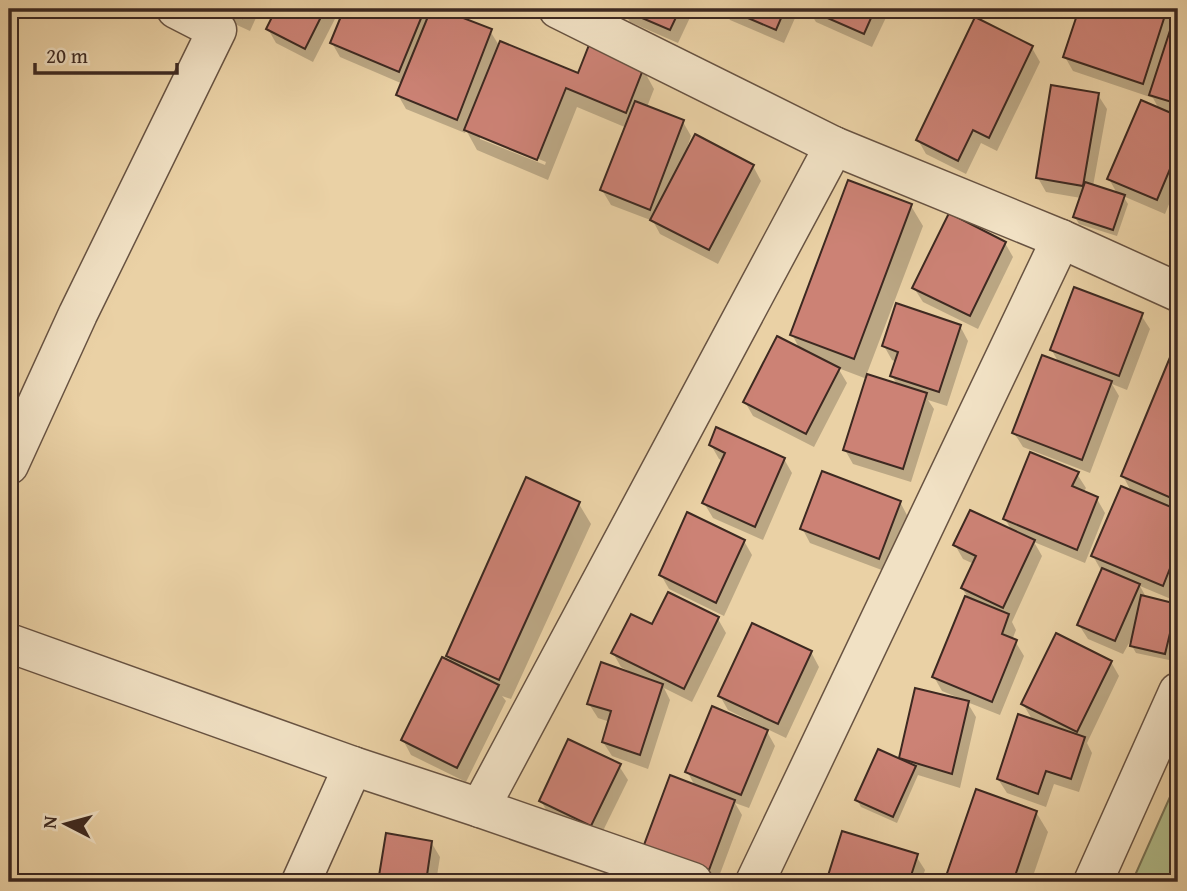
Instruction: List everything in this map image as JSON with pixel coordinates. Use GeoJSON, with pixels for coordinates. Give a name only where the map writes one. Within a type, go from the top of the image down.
{"type":"FeatureCollection","features":[{"type":"Feature","properties":{"kind":"street"},"geometry":{"type":"LineString","coordinates":[[9,465],[78,314],[217,30],[176,9]]}},
{"type":"Feature","properties":{"kind":"street"},"geometry":{"type":"LineString","coordinates":[[574,12],[834,146],[1061,239],[1178,292]]}},
{"type":"Feature","properties":{"kind":"street"},"geometry":{"type":"LineString","coordinates":[[480,808],[834,146]]}},
{"type":"Feature","properties":{"kind":"street"},"geometry":{"type":"LineString","coordinates":[[755,882],[1061,239]]}},
{"type":"Feature","properties":{"kind":"street"},"geometry":{"type":"LineString","coordinates":[[9,643],[353,766],[692,882]]}},
{"type":"Feature","properties":{"kind":"street"},"geometry":{"type":"LineString","coordinates":[[1093,882],[1178,692]]}},
{"type":"Feature","properties":{"kind":"street"},"geometry":{"type":"LineString","coordinates":[[301,882],[353,766]]}},
{"type":"Feature","properties":{"kind":"green space"},"geometry":{"type":"Polygon","coordinates":[[[1178,779],[1178,882],[1132,882],[1178,779]]]}},
{"type":"Feature","properties":{"kind":"building"},"geometry":{"type":"Polygon","coordinates":[[[222,9],[246,9],[242,18],[222,9]]]}},
{"type":"Feature","properties":{"kind":"building"},"geometry":{"type":"Polygon","coordinates":[[[276,9],[325,9],[305,49],[266,29],[276,9]]]}},
{"type":"Feature","properties":{"kind":"building"},"geometry":{"type":"Polygon","coordinates":[[[344,9],[424,11],[399,72],[330,43],[344,9]]]}},
{"type":"Feature","properties":{"kind":"building"},"geometry":{"type":"Polygon","coordinates":[[[431,9],[440,9],[492,29],[457,120],[396,95],[431,9]]]}},
{"type":"Feature","properties":{"kind":"building"},"geometry":{"type":"Polygon","coordinates":[[[621,9],[680,9],[670,30],[621,9]]]}},
{"type":"Feature","properties":{"kind":"building"},"geometry":{"type":"Polygon","coordinates":[[[727,9],[785,9],[776,30],[727,9]]]}},
{"type":"Feature","properties":{"kind":"building"},"geometry":{"type":"Polygon","coordinates":[[[807,9],[875,9],[864,34],[807,9]]]}},
{"type":"Feature","properties":{"kind":"building"},"geometry":{"type":"Polygon","coordinates":[[[1079,9],[1167,9],[1143,84],[1063,57],[1079,9]]]}},
{"type":"Feature","properties":{"kind":"building"},"geometry":{"type":"Polygon","coordinates":[[[1178,9],[1178,104],[1149,95],[1178,9]]]}},
{"type":"Feature","properties":{"kind":"building"},"geometry":{"type":"Polygon","coordinates":[[[975,17],[1033,46],[989,138],[973,130],[958,161],[916,140],[975,17]]]}},
{"type":"Feature","properties":{"kind":"building"},"geometry":{"type":"Polygon","coordinates":[[[500,41],[578,73],[589,45],[644,67],[626,113],[566,88],[537,160],[464,130],[500,41]]]}},
{"type":"Feature","properties":{"kind":"building"},"geometry":{"type":"Polygon","coordinates":[[[1051,85],[1099,93],[1083,186],[1036,178],[1051,85]]]}},
{"type":"Feature","properties":{"kind":"building"},"geometry":{"type":"Polygon","coordinates":[[[1141,100],[1178,116],[1178,150],[1157,200],[1107,179],[1141,100]]]}},
{"type":"Feature","properties":{"kind":"building"},"geometry":{"type":"Polygon","coordinates":[[[635,101],[684,120],[650,210],[600,190],[635,101]]]}},
{"type":"Feature","properties":{"kind":"building"},"geometry":{"type":"Polygon","coordinates":[[[695,134],[754,165],[709,250],[650,220],[695,134]]]}},
{"type":"Feature","properties":{"kind":"building"},"geometry":{"type":"Polygon","coordinates":[[[848,180],[912,204],[854,359],[790,335],[848,180]]]}},
{"type":"Feature","properties":{"kind":"building"},"geometry":{"type":"Polygon","coordinates":[[[1085,182],[1125,195],[1113,230],[1073,217],[1085,182]]]}},
{"type":"Feature","properties":{"kind":"building"},"geometry":{"type":"Polygon","coordinates":[[[949,213],[1006,242],[970,316],[912,288],[949,213]]]}},
{"type":"Feature","properties":{"kind":"building"},"geometry":{"type":"Polygon","coordinates":[[[1074,287],[1143,313],[1119,376],[1050,350],[1074,287]]]}},
{"type":"Feature","properties":{"kind":"building"},"geometry":{"type":"Polygon","coordinates":[[[896,303],[961,325],[939,392],[890,376],[898,352],[882,346],[896,303]]]}},
{"type":"Feature","properties":{"kind":"building"},"geometry":{"type":"Polygon","coordinates":[[[777,336],[840,368],[806,434],[743,402],[777,336]]]}},
{"type":"Feature","properties":{"kind":"building"},"geometry":{"type":"Polygon","coordinates":[[[1178,338],[1178,501],[1121,476],[1178,338]]]}},
{"type":"Feature","properties":{"kind":"building"},"geometry":{"type":"Polygon","coordinates":[[[1042,355],[1112,381],[1082,460],[1012,433],[1042,355]]]}},
{"type":"Feature","properties":{"kind":"building"},"geometry":{"type":"Polygon","coordinates":[[[867,374],[927,393],[903,469],[843,450],[867,374]]]}},
{"type":"Feature","properties":{"kind":"building"},"geometry":{"type":"Polygon","coordinates":[[[716,427],[785,458],[755,527],[702,503],[725,453],[709,445],[716,427]]]}},
{"type":"Feature","properties":{"kind":"building"},"geometry":{"type":"Polygon","coordinates":[[[1030,452],[1079,472],[1072,486],[1098,497],[1077,550],[1003,519],[1030,452]]]}},
{"type":"Feature","properties":{"kind":"building"},"geometry":{"type":"Polygon","coordinates":[[[822,471],[901,501],[879,559],[800,529],[822,471]]]}},
{"type":"Feature","properties":{"kind":"building"},"geometry":{"type":"Polygon","coordinates":[[[526,477],[580,502],[499,680],[446,656],[526,477]]]}},
{"type":"Feature","properties":{"kind":"building"},"geometry":{"type":"Polygon","coordinates":[[[1121,486],[1178,510],[1178,548],[1163,586],[1091,556],[1121,486]]]}},
{"type":"Feature","properties":{"kind":"building"},"geometry":{"type":"Polygon","coordinates":[[[970,510],[1035,540],[1003,608],[961,588],[976,556],[953,545],[970,510]]]}},
{"type":"Feature","properties":{"kind":"building"},"geometry":{"type":"Polygon","coordinates":[[[687,512],[745,540],[716,603],[659,575],[687,512]]]}},
{"type":"Feature","properties":{"kind":"building"},"geometry":{"type":"Polygon","coordinates":[[[1102,568],[1140,584],[1115,641],[1077,625],[1102,568]]]}},
{"type":"Feature","properties":{"kind":"building"},"geometry":{"type":"Polygon","coordinates":[[[668,592],[719,617],[684,689],[611,653],[631,614],[652,624],[668,592]]]}},
{"type":"Feature","properties":{"kind":"building"},"geometry":{"type":"Polygon","coordinates":[[[1141,595],[1177,604],[1165,654],[1130,646],[1141,595]]]}},
{"type":"Feature","properties":{"kind":"building"},"geometry":{"type":"Polygon","coordinates":[[[965,596],[1009,614],[1002,634],[1017,640],[992,702],[932,677],[965,596]]]}},
{"type":"Feature","properties":{"kind":"building"},"geometry":{"type":"Polygon","coordinates":[[[752,623],[812,651],[778,724],[718,696],[752,623]]]}},
{"type":"Feature","properties":{"kind":"building"},"geometry":{"type":"Polygon","coordinates":[[[1056,633],[1112,661],[1077,732],[1021,704],[1056,633]]]}},
{"type":"Feature","properties":{"kind":"building"},"geometry":{"type":"Polygon","coordinates":[[[442,657],[499,685],[457,768],[401,740],[442,657]]]}},
{"type":"Feature","properties":{"kind":"building"},"geometry":{"type":"Polygon","coordinates":[[[601,662],[663,684],[640,755],[602,742],[611,711],[587,704],[601,662]]]}},
{"type":"Feature","properties":{"kind":"building"},"geometry":{"type":"Polygon","coordinates":[[[915,688],[969,701],[952,774],[899,758],[915,688]]]}},
{"type":"Feature","properties":{"kind":"building"},"geometry":{"type":"Polygon","coordinates":[[[712,706],[768,730],[741,795],[685,772],[712,706]]]}},
{"type":"Feature","properties":{"kind":"building"},"geometry":{"type":"Polygon","coordinates":[[[1018,714],[1085,737],[1071,779],[1046,771],[1038,794],[997,779],[1018,714]]]}},
{"type":"Feature","properties":{"kind":"building"},"geometry":{"type":"Polygon","coordinates":[[[568,739],[621,764],[591,826],[539,801],[568,739]]]}},
{"type":"Feature","properties":{"kind":"building"},"geometry":{"type":"Polygon","coordinates":[[[878,749],[916,766],[893,817],[855,800],[878,749]]]}},
{"type":"Feature","properties":{"kind":"building"},"geometry":{"type":"Polygon","coordinates":[[[670,775],[735,800],[709,870],[644,845],[670,775]]]}},
{"type":"Feature","properties":{"kind":"building"},"geometry":{"type":"Polygon","coordinates":[[[976,789],[1037,811],[1013,882],[944,882],[976,789]]]}},
{"type":"Feature","properties":{"kind":"building"},"geometry":{"type":"Polygon","coordinates":[[[842,831],[918,854],[909,882],[826,882],[842,831]]]}},
{"type":"Feature","properties":{"kind":"building"},"geometry":{"type":"Polygon","coordinates":[[[386,833],[432,841],[426,882],[378,882],[386,833]]]}}]}
